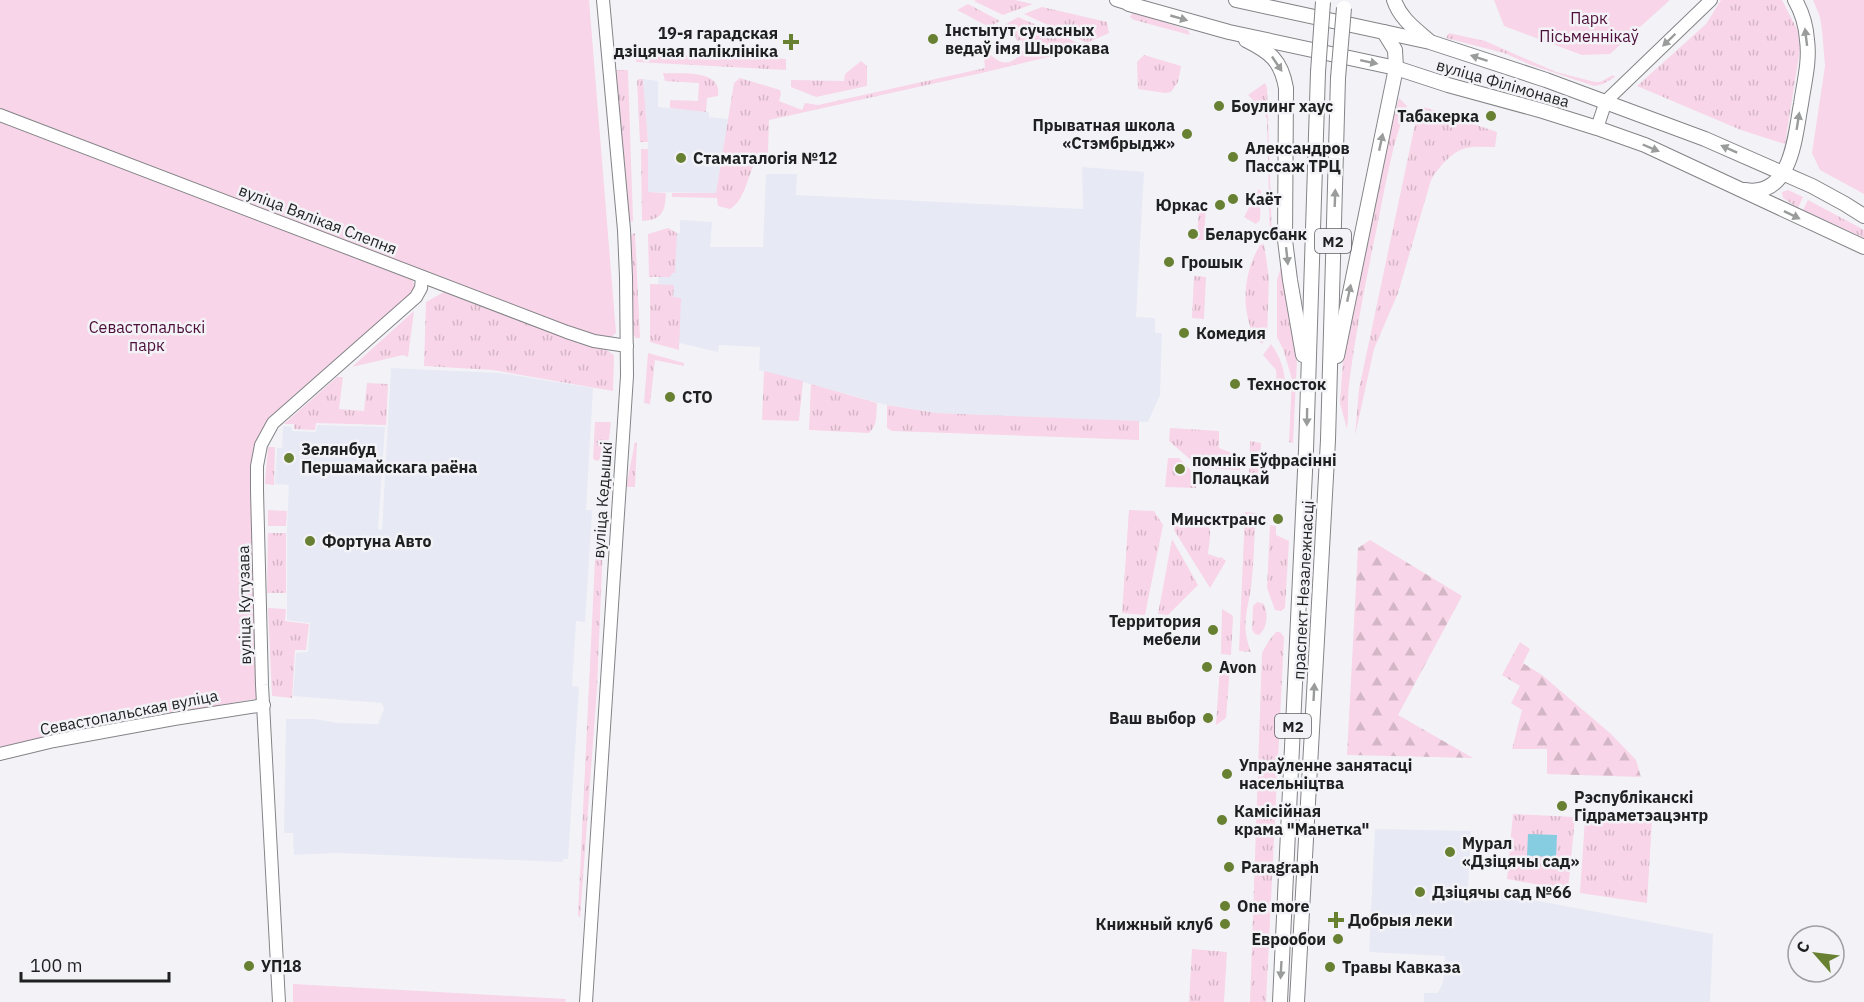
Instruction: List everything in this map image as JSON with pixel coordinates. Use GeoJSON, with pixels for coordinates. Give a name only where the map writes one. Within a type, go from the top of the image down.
{"type":"FeatureCollection","features":[{"type":"Feature","properties":{"kind":"main road","name":"вуліца Філімонава"},"geometry":{"type":"LineString","coordinates":[[1236,0],[1430,42],[1606,101],[1705,139],[1783,173],[1864,216]]}},
{"type":"Feature","properties":{"kind":"main road"},"geometry":{"type":"LineString","coordinates":[[1254,0],[1274,7]]}},
{"type":"Feature","properties":{"kind":"main road"},"geometry":{"type":"LineString","coordinates":[[1394,0],[1408,23],[1430,42]]}},
{"type":"Feature","properties":{"kind":"main road","name":"вуліца Філімонава"},"geometry":{"type":"LineString","coordinates":[[1125,1],[1229,32],[1396,68],[1597,128],[1645,146],[1864,247]]}},
{"type":"Feature","properties":{"kind":"main road","name":"праспект Незалежнасці"},"geometry":{"type":"LineString","coordinates":[[1280,1002],[1306,460],[1318,72],[1323,1]]}},
{"type":"Feature","properties":{"kind":"main road"},"geometry":{"type":"LineString","coordinates":[[1740,189],[1755,191],[1764,189],[1775,182],[1783,173],[1794,147],[1807,68],[1807,40],[1804,22],[1795,2]]}},
{"type":"Feature","properties":{"kind":"main road","name":"праспект Незалежнасці"},"geometry":{"type":"LineString","coordinates":[[1298,1002],[1328,403],[1338,78],[1344,4]]}},
{"type":"Feature","properties":{"kind":"main road"},"geometry":{"type":"LineString","coordinates":[[1229,32],[1270,54],[1280,65],[1284,78],[1286,88],[1285,240],[1307,384]]}},
{"type":"Feature","properties":{"kind":"main road"},"geometry":{"type":"LineString","coordinates":[[1328,403],[1342,324],[1396,68],[1395,50],[1384,32]]}},
{"type":"Feature","properties":{"kind":"street","name":"вуліца Кедышкі"},"geometry":{"type":"LineString","coordinates":[[586,1002],[626,394],[627,345],[621,186],[603,0]]}},
{"type":"Feature","properties":{"kind":"street"},"geometry":{"type":"LineString","coordinates":[[1597,128],[1606,101],[1712,0]]}},
{"type":"Feature","properties":{"kind":"street","name":"вуліца Вялікая Слепня"},"geometry":{"type":"LineString","coordinates":[[0,115],[567,332],[594,341],[627,345]]}},
{"type":"Feature","properties":{"kind":"street","name":"вуліца Кутузава"},"geometry":{"type":"LineString","coordinates":[[279,1002],[264,705],[257,491],[261,445],[267,430],[280,415],[416,297],[421,288],[422,277]]}},
{"type":"Feature","properties":{"kind":"street","name":"Севастопальская вуліца"},"geometry":{"type":"LineString","coordinates":[[0,754],[54,741],[264,705]]}},
{"type":"Feature","properties":{"kind":"shaded area"},"geometry":{"type":"Polygon","coordinates":[[[643,79],[658,81],[658,107],[709,112],[709,117],[728,119],[716,193],[648,192],[648,142],[643,79]]]}},
{"type":"Feature","properties":{"kind":"shaded area"},"geometry":{"type":"Polygon","coordinates":[[[1082,167],[1144,172],[1136,317],[1155,318],[1155,333],[1162,333],[1160,395],[1148,422],[936,413],[883,404],[759,370],[760,347],[719,345],[718,352],[658,338],[657,301],[660,254],[667,233],[680,233],[680,220],[712,222],[710,247],[763,247],[766,174],[797,174],[796,195],[1083,209],[1082,167]]]}},
{"type":"Feature","properties":{"kind":"shaded area"},"geometry":{"type":"Polygon","coordinates":[[[391,368],[500,373],[593,388],[586,510],[592,510],[585,622],[576,621],[572,686],[579,687],[568,859],[563,859],[563,862],[336,853],[294,855],[293,833],[284,833],[286,719],[378,724],[384,709],[382,703],[293,696],[296,653],[308,652],[310,623],[287,620],[289,485],[275,484],[277,448],[282,448],[283,426],[292,427],[292,431],[316,432],[317,425],[385,427],[378,529],[382,530],[391,368]]]}},
{"type":"Feature","properties":{"kind":"shaded area"},"geometry":{"type":"Polygon","coordinates":[[[1375,829],[1471,831],[1468,889],[1713,934],[1710,1002],[1424,1002],[1424,993],[1438,993],[1443,982],[1445,956],[1369,952],[1375,829]]]}},
{"type":"Feature","properties":{"kind":"green space"},"geometry":{"type":"Polygon","coordinates":[[[0,0],[589,0],[616,333],[610,338],[572,329],[0,109],[0,0]]]}},
{"type":"Feature","properties":{"kind":"green space"},"geometry":{"type":"Polygon","coordinates":[[[1015,0],[1033,4],[1003,15],[974,1],[1015,0]]]}},
{"type":"Feature","properties":{"kind":"green space","name":"Парк Пісьменнікаў"},"geometry":{"type":"Polygon","coordinates":[[[1494,0],[1670,0],[1610,54],[1582,55],[1504,26],[1494,0]]]}},
{"type":"Feature","properties":{"kind":"green space"},"geometry":{"type":"Polygon","coordinates":[[[1721,0],[1782,0],[1798,31],[1800,49],[1785,144],[1741,130],[1637,86],[1706,24],[1721,0]]]}},
{"type":"Feature","properties":{"kind":"green space"},"geometry":{"type":"Polygon","coordinates":[[[1813,0],[1864,0],[1864,194],[1820,170],[1812,153],[1825,66],[1820,17],[1813,0]]]}},
{"type":"Feature","properties":{"kind":"green space"},"geometry":{"type":"Polygon","coordinates":[[[968,4],[1000,21],[989,27],[957,10],[968,4]]]}},
{"type":"Feature","properties":{"kind":"green space"},"geometry":{"type":"Polygon","coordinates":[[[1042,7],[1107,22],[1109,33],[1087,43],[1024,14],[1042,7]]]}},
{"type":"Feature","properties":{"kind":"green space"},"geometry":{"type":"Polygon","coordinates":[[[1133,12],[1188,30],[1190,35],[1134,20],[1130,17],[1133,12]]]}},
{"type":"Feature","properties":{"kind":"green space"},"geometry":{"type":"Polygon","coordinates":[[[1018,17],[1083,45],[1081,49],[986,72],[769,120],[768,153],[757,160],[740,199],[730,209],[718,206],[717,198],[672,197],[672,193],[716,193],[734,83],[740,78],[780,90],[779,101],[802,110],[805,103],[818,105],[985,68],[984,57],[991,55],[1000,61],[1012,61],[1023,50],[1022,40],[1017,41],[1015,36],[1001,27],[1018,17]]]}},
{"type":"Feature","properties":{"kind":"green space"},"geometry":{"type":"Polygon","coordinates":[[[1449,33],[1485,41],[1556,72],[1595,82],[1600,82],[1613,75],[1615,77],[1594,86],[1531,65],[1504,53],[1446,38],[1449,33]]]}},
{"type":"Feature","properties":{"kind":"green space"},"geometry":{"type":"Polygon","coordinates":[[[635,53],[701,56],[702,59],[720,60],[722,53],[786,59],[786,70],[636,62],[635,53]]]}},
{"type":"Feature","properties":{"kind":"green space"},"geometry":{"type":"Polygon","coordinates":[[[1144,55],[1181,66],[1178,82],[1171,92],[1138,89],[1137,62],[1144,55]]]}},
{"type":"Feature","properties":{"kind":"green space"},"geometry":{"type":"Polygon","coordinates":[[[861,61],[867,66],[867,86],[816,97],[791,87],[791,80],[844,81],[845,74],[861,61]]]}},
{"type":"Feature","properties":{"kind":"green space"},"geometry":{"type":"Polygon","coordinates":[[[616,70],[628,70],[633,221],[629,222],[626,220],[626,183],[616,70]]]}},
{"type":"Feature","properties":{"kind":"green space"},"geometry":{"type":"Polygon","coordinates":[[[663,73],[708,77],[718,87],[718,96],[707,98],[706,112],[670,108],[670,100],[698,101],[699,83],[665,81],[663,73]]]}},
{"type":"Feature","properties":{"kind":"green space"},"geometry":{"type":"Polygon","coordinates":[[[643,79],[648,142],[640,142],[637,81],[643,79]]]}},
{"type":"Feature","properties":{"kind":"green space"},"geometry":{"type":"Polygon","coordinates":[[[1265,83],[1267,88],[1272,239],[1270,238],[1267,119],[1262,109],[1248,95],[1265,83]]]}},
{"type":"Feature","properties":{"kind":"green space"},"geometry":{"type":"Polygon","coordinates":[[[1399,98],[1407,106],[1390,164],[1362,302],[1349,384],[1347,429],[1340,403],[1344,345],[1369,237],[1389,131],[1399,98]]]}},
{"type":"Feature","properties":{"kind":"green space"},"geometry":{"type":"Polygon","coordinates":[[[1424,107],[1497,132],[1495,147],[1466,148],[1455,153],[1431,180],[1398,293],[1374,349],[1355,436],[1359,389],[1416,120],[1424,107]]]}},
{"type":"Feature","properties":{"kind":"green space","name":"Севастопальскі парк"},"geometry":{"type":"Polygon","coordinates":[[[0,122],[412,279],[416,289],[282,406],[271,418],[258,439],[259,698],[0,748],[0,122]]]}},
{"type":"Feature","properties":{"kind":"green space"},"geometry":{"type":"Polygon","coordinates":[[[641,149],[648,149],[648,192],[666,193],[662,213],[654,219],[642,221],[641,149]]]}},
{"type":"Feature","properties":{"kind":"green space"},"geometry":{"type":"Polygon","coordinates":[[[1259,189],[1261,191],[1260,220],[1256,224],[1244,217],[1259,189]]]}},
{"type":"Feature","properties":{"kind":"green space"},"geometry":{"type":"Polygon","coordinates":[[[1788,190],[1803,197],[1798,208],[1783,198],[1782,192],[1788,190]]]}},
{"type":"Feature","properties":{"kind":"green space"},"geometry":{"type":"Polygon","coordinates":[[[1808,200],[1864,230],[1864,238],[1803,210],[1808,200]]]}},
{"type":"Feature","properties":{"kind":"green space"},"geometry":{"type":"Polygon","coordinates":[[[1199,206],[1206,207],[1204,240],[1197,240],[1199,206]]]}},
{"type":"Feature","properties":{"kind":"green space"},"geometry":{"type":"Polygon","coordinates":[[[668,228],[677,233],[675,273],[672,273],[670,277],[649,277],[648,234],[668,228]]]}},
{"type":"Feature","properties":{"kind":"green space"},"geometry":{"type":"Polygon","coordinates":[[[635,233],[640,338],[636,338],[633,334],[628,236],[635,233]]]}},
{"type":"Feature","properties":{"kind":"green space"},"geometry":{"type":"Polygon","coordinates":[[[1264,244],[1269,278],[1267,337],[1262,344],[1251,329],[1245,297],[1251,265],[1260,245],[1264,244]]]}},
{"type":"Feature","properties":{"kind":"green space"},"geometry":{"type":"Polygon","coordinates":[[[1281,267],[1297,360],[1293,443],[1289,442],[1292,379],[1277,337],[1277,280],[1281,267]]]}},
{"type":"Feature","properties":{"kind":"green space"},"geometry":{"type":"Polygon","coordinates":[[[1194,276],[1206,277],[1204,319],[1192,318],[1194,276]]]}},
{"type":"Feature","properties":{"kind":"green space"},"geometry":{"type":"Polygon","coordinates":[[[650,284],[674,285],[673,297],[681,298],[679,350],[650,342],[650,284]]]}},
{"type":"Feature","properties":{"kind":"green space"},"geometry":{"type":"Polygon","coordinates":[[[444,292],[569,339],[605,349],[614,355],[613,391],[493,370],[424,366],[426,302],[444,292]]]}},
{"type":"Feature","properties":{"kind":"green space"},"geometry":{"type":"Polygon","coordinates":[[[414,311],[408,357],[403,355],[352,367],[414,311]]]}},
{"type":"Feature","properties":{"kind":"green space"},"geometry":{"type":"Polygon","coordinates":[[[1271,344],[1281,363],[1285,385],[1277,385],[1276,370],[1263,355],[1271,344]]]}},
{"type":"Feature","properties":{"kind":"green space"},"geometry":{"type":"Polygon","coordinates":[[[648,353],[684,363],[684,366],[655,360],[650,404],[644,403],[648,353]]]}},
{"type":"Feature","properties":{"kind":"green space"},"geometry":{"type":"Polygon","coordinates":[[[764,371],[803,381],[799,421],[762,420],[764,371]]]}},
{"type":"Feature","properties":{"kind":"green space"},"geometry":{"type":"Polygon","coordinates":[[[337,377],[343,377],[339,409],[364,411],[367,383],[388,384],[386,425],[316,423],[315,430],[294,429],[294,424],[284,424],[337,377]]]}},
{"type":"Feature","properties":{"kind":"green space"},"geometry":{"type":"Polygon","coordinates":[[[811,384],[877,403],[876,419],[872,430],[869,433],[809,430],[811,384]]]}},
{"type":"Feature","properties":{"kind":"green space"},"geometry":{"type":"Polygon","coordinates":[[[887,405],[936,413],[1139,421],[1139,440],[892,431],[887,428],[887,405]]]}},
{"type":"Feature","properties":{"kind":"green space"},"geometry":{"type":"Polygon","coordinates":[[[595,422],[611,422],[609,439],[597,461],[593,459],[595,422]]]}},
{"type":"Feature","properties":{"kind":"green space"},"geometry":{"type":"Polygon","coordinates":[[[1170,428],[1219,431],[1219,448],[1242,457],[1240,470],[1200,468],[1169,441],[1170,428]]]}},
{"type":"Feature","properties":{"kind":"green space"},"geometry":{"type":"Polygon","coordinates":[[[1250,441],[1261,443],[1260,469],[1257,474],[1249,473],[1250,441]]]}},
{"type":"Feature","properties":{"kind":"green space"},"geometry":{"type":"Polygon","coordinates":[[[635,442],[637,443],[635,487],[626,487],[635,442]]]}},
{"type":"Feature","properties":{"kind":"green space"},"geometry":{"type":"Polygon","coordinates":[[[268,447],[275,447],[274,485],[265,484],[268,447]]]}},
{"type":"Feature","properties":{"kind":"green space"},"geometry":{"type":"Polygon","coordinates":[[[1168,458],[1179,458],[1197,477],[1196,488],[1165,487],[1168,458]]]}},
{"type":"Feature","properties":{"kind":"green space"},"geometry":{"type":"Polygon","coordinates":[[[268,510],[287,511],[286,526],[268,526],[268,510]]]}},
{"type":"Feature","properties":{"kind":"green space"},"geometry":{"type":"Polygon","coordinates":[[[1129,510],[1154,511],[1163,525],[1145,615],[1122,613],[1129,510]]]}},
{"type":"Feature","properties":{"kind":"green space"},"geometry":{"type":"Polygon","coordinates":[[[1178,511],[1204,518],[1210,530],[1208,554],[1221,557],[1226,561],[1210,588],[1174,530],[1178,511]]]}},
{"type":"Feature","properties":{"kind":"green space"},"geometry":{"type":"Polygon","coordinates":[[[1245,512],[1256,513],[1252,579],[1246,620],[1246,635],[1251,652],[1239,651],[1245,512]]]}},
{"type":"Feature","properties":{"kind":"green space"},"geometry":{"type":"Polygon","coordinates":[[[1270,525],[1276,526],[1276,535],[1289,541],[1285,608],[1281,611],[1275,610],[1267,588],[1270,525]]]}},
{"type":"Feature","properties":{"kind":"green space"},"geometry":{"type":"Polygon","coordinates":[[[268,533],[286,533],[286,593],[267,593],[268,533]]]}},
{"type":"Feature","properties":{"kind":"green space"},"geometry":{"type":"Polygon","coordinates":[[[596,539],[602,542],[603,546],[597,688],[580,918],[578,915],[596,539]]]}},
{"type":"Feature","properties":{"kind":"green space"},"geometry":{"type":"Polygon","coordinates":[[[1172,539],[1198,585],[1168,615],[1158,614],[1172,539]]]}},
{"type":"Feature","properties":{"kind":"green space"},"geometry":{"type":"Polygon","coordinates":[[[1370,540],[1462,596],[1398,715],[1473,758],[1347,755],[1358,548],[1370,540]]]}},
{"type":"Feature","properties":{"kind":"green space"},"geometry":{"type":"Polygon","coordinates":[[[1257,602],[1264,604],[1267,616],[1266,624],[1259,635],[1252,630],[1253,606],[1257,602]]]}},
{"type":"Feature","properties":{"kind":"green space"},"geometry":{"type":"Polygon","coordinates":[[[268,608],[286,609],[285,621],[309,624],[306,650],[295,650],[292,698],[272,696],[268,608]]]}},
{"type":"Feature","properties":{"kind":"green space"},"geometry":{"type":"Polygon","coordinates":[[[1222,609],[1233,617],[1231,655],[1221,654],[1222,609]]]}},
{"type":"Feature","properties":{"kind":"green space"},"geometry":{"type":"Polygon","coordinates":[[[1276,632],[1280,632],[1284,637],[1266,1002],[1250,1002],[1262,653],[1276,632]]]}},
{"type":"Feature","properties":{"kind":"green space"},"geometry":{"type":"Polygon","coordinates":[[[1520,642],[1530,649],[1523,663],[1542,675],[1611,734],[1636,760],[1641,777],[1547,774],[1547,749],[1512,749],[1522,710],[1511,703],[1520,686],[1502,675],[1520,642]]]}},
{"type":"Feature","properties":{"kind":"green space"},"geometry":{"type":"Polygon","coordinates":[[[1220,666],[1230,666],[1226,718],[1216,725],[1220,666]]]}},
{"type":"Feature","properties":{"kind":"green space"},"geometry":{"type":"Polygon","coordinates":[[[1513,814],[1575,817],[1568,890],[1507,879],[1513,814]]]}},
{"type":"Feature","properties":{"kind":"green space"},"geometry":{"type":"Polygon","coordinates":[[[1585,819],[1652,821],[1647,903],[1580,893],[1585,819]]]}},
{"type":"Feature","properties":{"kind":"green space"},"geometry":{"type":"Polygon","coordinates":[[[1192,949],[1227,952],[1224,1002],[1189,1002],[1192,949]]]}},
{"type":"Feature","properties":{"kind":"green space"},"geometry":{"type":"Polygon","coordinates":[[[293,984],[566,999],[565,1002],[293,1002],[293,984]]]}},
{"type":"Feature","properties":{"kind":"water"},"geometry":{"type":"Polygon","coordinates":[[[1528,834],[1557,835],[1556,857],[1527,856],[1528,834]]]}},
{"type":"Feature","properties":{"kind":"place","name":"Інстытут сучасных ведаў імя Шырокава"},"geometry":{"type":"Point","coordinates":[933,39]}},
{"type":"Feature","properties":{"kind":"place","name":"19-я гарадская дзіцячая паліклініка"},"geometry":{"type":"Point","coordinates":[791,42]}},
{"type":"Feature","properties":{"kind":"place","name":"Боулинг хаус"},"geometry":{"type":"Point","coordinates":[1219,106]}},
{"type":"Feature","properties":{"kind":"place","name":"Табакерка"},"geometry":{"type":"Point","coordinates":[1491,116]}},
{"type":"Feature","properties":{"kind":"place","name":"Прыватная школа «Стэмбрыдж»"},"geometry":{"type":"Point","coordinates":[1187,134]}},
{"type":"Feature","properties":{"kind":"place","name":"Александров Пассаж ТРЦ"},"geometry":{"type":"Point","coordinates":[1233,157]}},
{"type":"Feature","properties":{"kind":"place","name":"Стаматалогія №12"},"geometry":{"type":"Point","coordinates":[681,158]}},
{"type":"Feature","properties":{"kind":"place","name":"Каёт"},"geometry":{"type":"Point","coordinates":[1233,199]}},
{"type":"Feature","properties":{"kind":"place","name":"Юркас"},"geometry":{"type":"Point","coordinates":[1220,205]}},
{"type":"Feature","properties":{"kind":"place","name":"Беларусбанк"},"geometry":{"type":"Point","coordinates":[1193,234]}},
{"type":"Feature","properties":{"kind":"place","name":"Грошык"},"geometry":{"type":"Point","coordinates":[1169,262]}},
{"type":"Feature","properties":{"kind":"place","name":"Комедия"},"geometry":{"type":"Point","coordinates":[1184,333]}},
{"type":"Feature","properties":{"kind":"place","name":"Техносток"},"geometry":{"type":"Point","coordinates":[1235,384]}},
{"type":"Feature","properties":{"kind":"place","name":"СТО"},"geometry":{"type":"Point","coordinates":[670,397]}},
{"type":"Feature","properties":{"kind":"place","name":"Зелянбуд Першамайскага раёна"},"geometry":{"type":"Point","coordinates":[289,458]}},
{"type":"Feature","properties":{"kind":"place","name":"помнік Еўфрасінні Полацкай"},"geometry":{"type":"Point","coordinates":[1180,469]}},
{"type":"Feature","properties":{"kind":"place","name":"Минсктранс"},"geometry":{"type":"Point","coordinates":[1278,519]}},
{"type":"Feature","properties":{"kind":"place","name":"Фортуна Авто"},"geometry":{"type":"Point","coordinates":[310,541]}},
{"type":"Feature","properties":{"kind":"place","name":"Территория мебели"},"geometry":{"type":"Point","coordinates":[1213,630]}},
{"type":"Feature","properties":{"kind":"place","name":"Avon"},"geometry":{"type":"Point","coordinates":[1207,667]}},
{"type":"Feature","properties":{"kind":"place","name":"Ваш выбор"},"geometry":{"type":"Point","coordinates":[1208,718]}},
{"type":"Feature","properties":{"kind":"place","name":"Упраўленне занятасці насельніцтва"},"geometry":{"type":"Point","coordinates":[1227,774]}},
{"type":"Feature","properties":{"kind":"place","name":"Рэспубліканскі Гідраметэацэнтр"},"geometry":{"type":"Point","coordinates":[1562,806]}},
{"type":"Feature","properties":{"kind":"place","name":"Камісійная крама \"Манетка\""},"geometry":{"type":"Point","coordinates":[1222,820]}},
{"type":"Feature","properties":{"kind":"place","name":"Мурал «Дзіцячы сад»"},"geometry":{"type":"Point","coordinates":[1450,852]}},
{"type":"Feature","properties":{"kind":"place","name":"Paragraph"},"geometry":{"type":"Point","coordinates":[1229,867]}},
{"type":"Feature","properties":{"kind":"place","name":"Дзіцячы сад №66"},"geometry":{"type":"Point","coordinates":[1420,892]}},
{"type":"Feature","properties":{"kind":"place","name":"One more"},"geometry":{"type":"Point","coordinates":[1225,906]}},
{"type":"Feature","properties":{"kind":"place","name":"Добрыя леки"},"geometry":{"type":"Point","coordinates":[1336,920]}},
{"type":"Feature","properties":{"kind":"place","name":"Книжный клуб"},"geometry":{"type":"Point","coordinates":[1225,924]}},
{"type":"Feature","properties":{"kind":"place","name":"Еврообои"},"geometry":{"type":"Point","coordinates":[1338,939]}},
{"type":"Feature","properties":{"kind":"place","name":"УП18"},"geometry":{"type":"Point","coordinates":[249,966]}},
{"type":"Feature","properties":{"kind":"place","name":"Травы Кавказа"},"geometry":{"type":"Point","coordinates":[1330,967]}}]}
